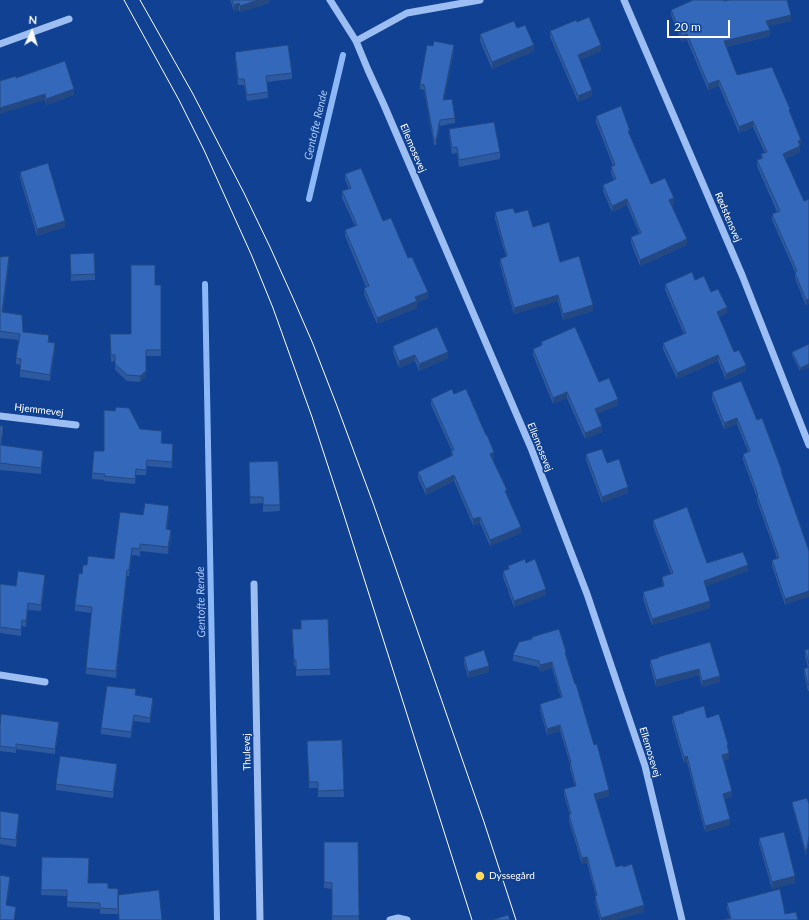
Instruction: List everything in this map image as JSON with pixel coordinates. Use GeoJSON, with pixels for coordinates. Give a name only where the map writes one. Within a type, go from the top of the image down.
{"type":"FeatureCollection","features":[{"type":"Feature","properties":{"kind":"street","name":"Ellemosevej"},"geometry":{"type":"LineString","coordinates":[[330,0],[356,41],[384,105],[531,448],[587,594],[645,766],[682,920]]}},
{"type":"Feature","properties":{"kind":"street"},"geometry":{"type":"LineString","coordinates":[[356,41],[408,13],[480,0]]}},
{"type":"Feature","properties":{"kind":"street","name":"Rødstensvej"},"geometry":{"type":"LineString","coordinates":[[624,0],[742,275],[809,445]]}},
{"type":"Feature","properties":{"kind":"street"},"geometry":{"type":"LineString","coordinates":[[0,44],[70,19]]}},
{"type":"Feature","properties":{"kind":"street","name":"Hjemmevej"},"geometry":{"type":"LineString","coordinates":[[0,416],[76,425]]}},
{"type":"Feature","properties":{"kind":"street","name":"Thulevej"},"geometry":{"type":"LineString","coordinates":[[254,584],[260,920]]}},
{"type":"Feature","properties":{"kind":"street"},"geometry":{"type":"LineString","coordinates":[[0,675],[45,682]]}},
{"type":"Feature","properties":{"kind":"street"},"geometry":{"type":"LineString","coordinates":[[390,920],[398,918],[407,920]]}},
{"type":"Feature","properties":{"kind":"building"},"geometry":{"type":"Polygon","coordinates":[[[232,0],[258,0],[240,6],[239,3],[234,5],[232,0]]]}},
{"type":"Feature","properties":{"kind":"building"},"geometry":{"type":"Polygon","coordinates":[[[693,0],[787,0],[791,15],[766,21],[770,30],[724,41],[737,75],[772,67],[790,109],[789,110],[801,140],[798,141],[800,146],[783,154],[804,201],[809,199],[809,299],[806,300],[795,273],[797,271],[772,214],[780,211],[757,160],[763,158],[761,154],[767,152],[753,121],[739,127],[719,80],[708,84],[687,34],[682,36],[671,10],[693,0]]]}},
{"type":"Feature","properties":{"kind":"building"},"geometry":{"type":"Polygon","coordinates":[[[589,17],[601,45],[578,55],[592,90],[578,96],[550,31],[576,20],[577,22],[589,17]]]}},
{"type":"Feature","properties":{"kind":"building"},"geometry":{"type":"Polygon","coordinates":[[[514,21],[517,28],[525,25],[534,45],[492,62],[480,34],[514,21]]]}},
{"type":"Feature","properties":{"kind":"building"},"geometry":{"type":"Polygon","coordinates":[[[434,41],[454,45],[443,100],[452,99],[455,118],[440,120],[436,140],[434,140],[424,85],[420,84],[427,45],[433,46],[434,41]]]}},
{"type":"Feature","properties":{"kind":"building"},"geometry":{"type":"Polygon","coordinates":[[[288,45],[292,73],[266,76],[268,92],[247,95],[244,79],[238,79],[235,52],[288,45]]]}},
{"type":"Feature","properties":{"kind":"building"},"geometry":{"type":"Polygon","coordinates":[[[65,61],[74,89],[46,99],[45,94],[0,108],[0,81],[16,76],[16,78],[65,61]]]}},
{"type":"Feature","properties":{"kind":"building"},"geometry":{"type":"Polygon","coordinates":[[[621,106],[630,131],[628,131],[651,184],[665,178],[674,198],[669,200],[687,239],[640,260],[631,237],[641,233],[627,199],[612,206],[603,185],[616,179],[611,167],[615,165],[596,116],[621,106]]]}},
{"type":"Feature","properties":{"kind":"building"},"geometry":{"type":"Polygon","coordinates":[[[494,122],[500,152],[459,160],[457,147],[452,148],[449,129],[494,122]]]}},
{"type":"Feature","properties":{"kind":"building"},"geometry":{"type":"Polygon","coordinates":[[[48,163],[65,221],[37,229],[20,172],[48,163]]]}},
{"type":"Feature","properties":{"kind":"building"},"geometry":{"type":"Polygon","coordinates":[[[361,168],[383,221],[391,218],[408,258],[412,257],[428,292],[415,297],[417,301],[377,318],[364,288],[369,286],[345,230],[357,225],[342,191],[351,188],[345,174],[361,168]]]}},
{"type":"Feature","properties":{"kind":"building"},"geometry":{"type":"Polygon","coordinates":[[[513,208],[515,213],[528,210],[533,227],[549,222],[560,262],[579,256],[593,305],[563,314],[558,295],[514,308],[500,259],[507,256],[495,212],[513,208]]]}},
{"type":"Feature","properties":{"kind":"building"},"geometry":{"type":"Polygon","coordinates":[[[94,253],[95,274],[71,275],[70,254],[94,253]]]}},
{"type":"Feature","properties":{"kind":"building"},"geometry":{"type":"Polygon","coordinates":[[[9,256],[2,312],[22,315],[23,332],[49,335],[48,342],[55,343],[50,375],[20,370],[21,359],[16,358],[20,334],[0,331],[0,257],[9,256]]]}},
{"type":"Feature","properties":{"kind":"building"},"geometry":{"type":"Polygon","coordinates":[[[131,265],[155,265],[155,285],[161,285],[161,350],[146,350],[146,371],[140,376],[127,375],[115,364],[115,355],[111,355],[110,334],[131,334],[131,265]]]}},
{"type":"Feature","properties":{"kind":"building"},"geometry":{"type":"Polygon","coordinates":[[[692,272],[695,280],[704,276],[711,292],[718,289],[727,307],[717,312],[734,352],[739,350],[746,365],[726,374],[718,355],[677,373],[663,343],[686,333],[665,284],[692,272]]]}},
{"type":"Feature","properties":{"kind":"building"},"geometry":{"type":"Polygon","coordinates":[[[437,327],[448,352],[419,364],[415,355],[399,361],[393,346],[437,327]]]}},
{"type":"Feature","properties":{"kind":"building"},"geometry":{"type":"Polygon","coordinates":[[[575,327],[599,382],[609,378],[618,399],[595,409],[602,426],[585,433],[567,392],[553,398],[533,349],[542,345],[541,342],[575,327]]]}},
{"type":"Feature","properties":{"kind":"building"},"geometry":{"type":"Polygon","coordinates":[[[809,344],[809,364],[800,368],[792,352],[809,344]]]}},
{"type":"Feature","properties":{"kind":"building"},"geometry":{"type":"Polygon","coordinates":[[[741,381],[757,420],[762,418],[809,551],[809,591],[785,599],[772,560],[779,558],[743,454],[750,451],[737,418],[724,423],[712,392],[741,381]]]}},
{"type":"Feature","properties":{"kind":"building"},"geometry":{"type":"Polygon","coordinates":[[[452,389],[454,394],[466,389],[494,452],[490,454],[507,490],[505,491],[521,527],[490,540],[480,517],[473,519],[454,475],[426,489],[418,472],[453,455],[451,451],[454,450],[431,399],[452,389]]]}},
{"type":"Feature","properties":{"kind":"building"},"geometry":{"type":"Polygon","coordinates":[[[116,407],[129,408],[140,429],[162,431],[161,443],[173,444],[172,462],[147,460],[146,470],[136,469],[135,479],[104,476],[105,474],[92,473],[94,451],[104,451],[104,410],[115,411],[116,407]]]}},
{"type":"Feature","properties":{"kind":"building"},"geometry":{"type":"Polygon","coordinates":[[[0,426],[3,426],[1,445],[43,451],[41,468],[0,463],[0,426]]]}},
{"type":"Feature","properties":{"kind":"building"},"geometry":{"type":"Polygon","coordinates":[[[602,449],[607,463],[619,459],[628,487],[602,497],[586,454],[602,449]]]}},
{"type":"Feature","properties":{"kind":"building"},"geometry":{"type":"Polygon","coordinates":[[[278,461],[280,505],[263,505],[263,497],[250,497],[249,462],[278,461]]]}},
{"type":"Feature","properties":{"kind":"building"},"geometry":{"type":"Polygon","coordinates":[[[145,503],[169,506],[166,529],[171,530],[168,547],[140,544],[140,549],[132,548],[129,570],[127,570],[116,671],[86,668],[92,607],[75,605],[79,573],[82,574],[83,565],[87,565],[88,556],[114,559],[120,512],[143,515],[145,503]]]}},
{"type":"Feature","properties":{"kind":"building"},"geometry":{"type":"Polygon","coordinates":[[[687,507],[707,563],[743,552],[748,565],[704,581],[710,601],[652,619],[643,592],[664,586],[662,577],[673,573],[653,520],[687,507]]]}},
{"type":"Feature","properties":{"kind":"building"},"geometry":{"type":"Polygon","coordinates":[[[525,559],[526,563],[535,559],[546,589],[514,601],[503,571],[509,569],[508,566],[525,559]]]}},
{"type":"Feature","properties":{"kind":"building"},"geometry":{"type":"Polygon","coordinates":[[[18,571],[45,575],[41,605],[28,603],[26,621],[22,620],[21,630],[0,627],[0,584],[16,586],[18,571]]]}},
{"type":"Feature","properties":{"kind":"building"},"geometry":{"type":"Polygon","coordinates":[[[328,619],[330,669],[296,670],[292,629],[301,629],[301,620],[328,619]]]}},
{"type":"Feature","properties":{"kind":"building"},"geometry":{"type":"Polygon","coordinates":[[[559,629],[594,745],[597,744],[609,790],[594,794],[616,867],[623,865],[623,867],[632,864],[644,905],[601,918],[595,896],[597,895],[587,857],[582,858],[569,815],[571,814],[564,789],[576,786],[571,762],[560,725],[547,729],[540,704],[562,697],[552,662],[540,665],[539,661],[513,655],[519,642],[559,629]]]}},
{"type":"Feature","properties":{"kind":"building"},"geometry":{"type":"Polygon","coordinates":[[[710,642],[720,676],[702,681],[699,669],[656,680],[650,660],[710,642]]]}},
{"type":"Feature","properties":{"kind":"building"},"geometry":{"type":"Polygon","coordinates":[[[809,649],[809,664],[805,650],[809,649]]]}},
{"type":"Feature","properties":{"kind":"building"},"geometry":{"type":"Polygon","coordinates":[[[484,650],[489,666],[468,672],[464,657],[484,650]]]}},
{"type":"Feature","properties":{"kind":"building"},"geometry":{"type":"Polygon","coordinates":[[[809,667],[809,684],[808,685],[804,669],[809,667]]]}},
{"type":"Feature","properties":{"kind":"building"},"geometry":{"type":"Polygon","coordinates":[[[107,686],[136,689],[135,695],[153,698],[150,718],[134,715],[131,732],[101,728],[107,686]]]}},
{"type":"Feature","properties":{"kind":"building"},"geometry":{"type":"Polygon","coordinates":[[[704,706],[707,718],[719,714],[728,744],[729,753],[722,755],[732,791],[723,794],[730,819],[705,826],[687,756],[684,757],[672,716],[704,706]]]}},
{"type":"Feature","properties":{"kind":"building"},"geometry":{"type":"Polygon","coordinates":[[[1,714],[59,722],[55,749],[16,744],[16,748],[0,746],[1,714]]]}},
{"type":"Feature","properties":{"kind":"building"},"geometry":{"type":"Polygon","coordinates":[[[342,740],[344,790],[318,791],[318,782],[309,782],[307,741],[342,740]]]}},
{"type":"Feature","properties":{"kind":"building"},"geometry":{"type":"Polygon","coordinates":[[[60,756],[117,764],[113,792],[56,784],[60,756]]]}},
{"type":"Feature","properties":{"kind":"building"},"geometry":{"type":"Polygon","coordinates":[[[807,798],[809,804],[809,836],[806,853],[792,802],[807,798]]]}},
{"type":"Feature","properties":{"kind":"building"},"geometry":{"type":"Polygon","coordinates":[[[0,811],[19,814],[16,840],[0,838],[0,811]]]}},
{"type":"Feature","properties":{"kind":"building"},"geometry":{"type":"Polygon","coordinates":[[[784,832],[795,876],[772,882],[759,838],[784,832]]]}},
{"type":"Feature","properties":{"kind":"building"},"geometry":{"type":"Polygon","coordinates":[[[324,842],[358,842],[359,916],[332,916],[332,883],[324,882],[324,842]]]}},
{"type":"Feature","properties":{"kind":"building"},"geometry":{"type":"Polygon","coordinates":[[[42,857],[89,858],[88,883],[108,883],[108,888],[118,889],[118,909],[100,908],[100,903],[67,902],[67,890],[41,890],[42,857]]]}},
{"type":"Feature","properties":{"kind":"building"},"geometry":{"type":"Polygon","coordinates":[[[0,875],[10,877],[6,905],[16,907],[14,920],[0,920],[0,875]]]}},
{"type":"Feature","properties":{"kind":"building"},"geometry":{"type":"Polygon","coordinates":[[[780,889],[785,914],[796,912],[798,920],[722,920],[731,918],[727,903],[780,889]]]}},
{"type":"Feature","properties":{"kind":"building"},"geometry":{"type":"Polygon","coordinates":[[[159,890],[162,920],[119,920],[118,895],[159,890]]]}},
{"type":"Feature","properties":{"kind":"building"},"geometry":{"type":"Polygon","coordinates":[[[508,915],[510,920],[492,920],[508,915]]]}},
{"type":"Feature","properties":{"kind":"waterway","name":"Gentofte Rende"},"geometry":{"type":"LineString","coordinates":[[309,199],[343,55]]}},
{"type":"Feature","properties":{"kind":"waterway","name":"Gentofte Rende"},"geometry":{"type":"LineString","coordinates":[[205,284],[217,920]]}},
{"type":"Feature","properties":{"kind":"tram line"},"geometry":{"type":"LineString","coordinates":[[124,0],[179,100],[204,150],[251,254],[273,308],[312,417],[343,512],[472,920]]}},
{"type":"Feature","properties":{"kind":"tram line"},"geometry":{"type":"LineString","coordinates":[[140,0],[193,94],[244,193],[270,247],[313,344],[373,503],[484,822],[516,920]]}},
{"type":"Feature","properties":{"kind":"place","name":"Dyssegård"},"geometry":{"type":"Point","coordinates":[480,876]}}]}
